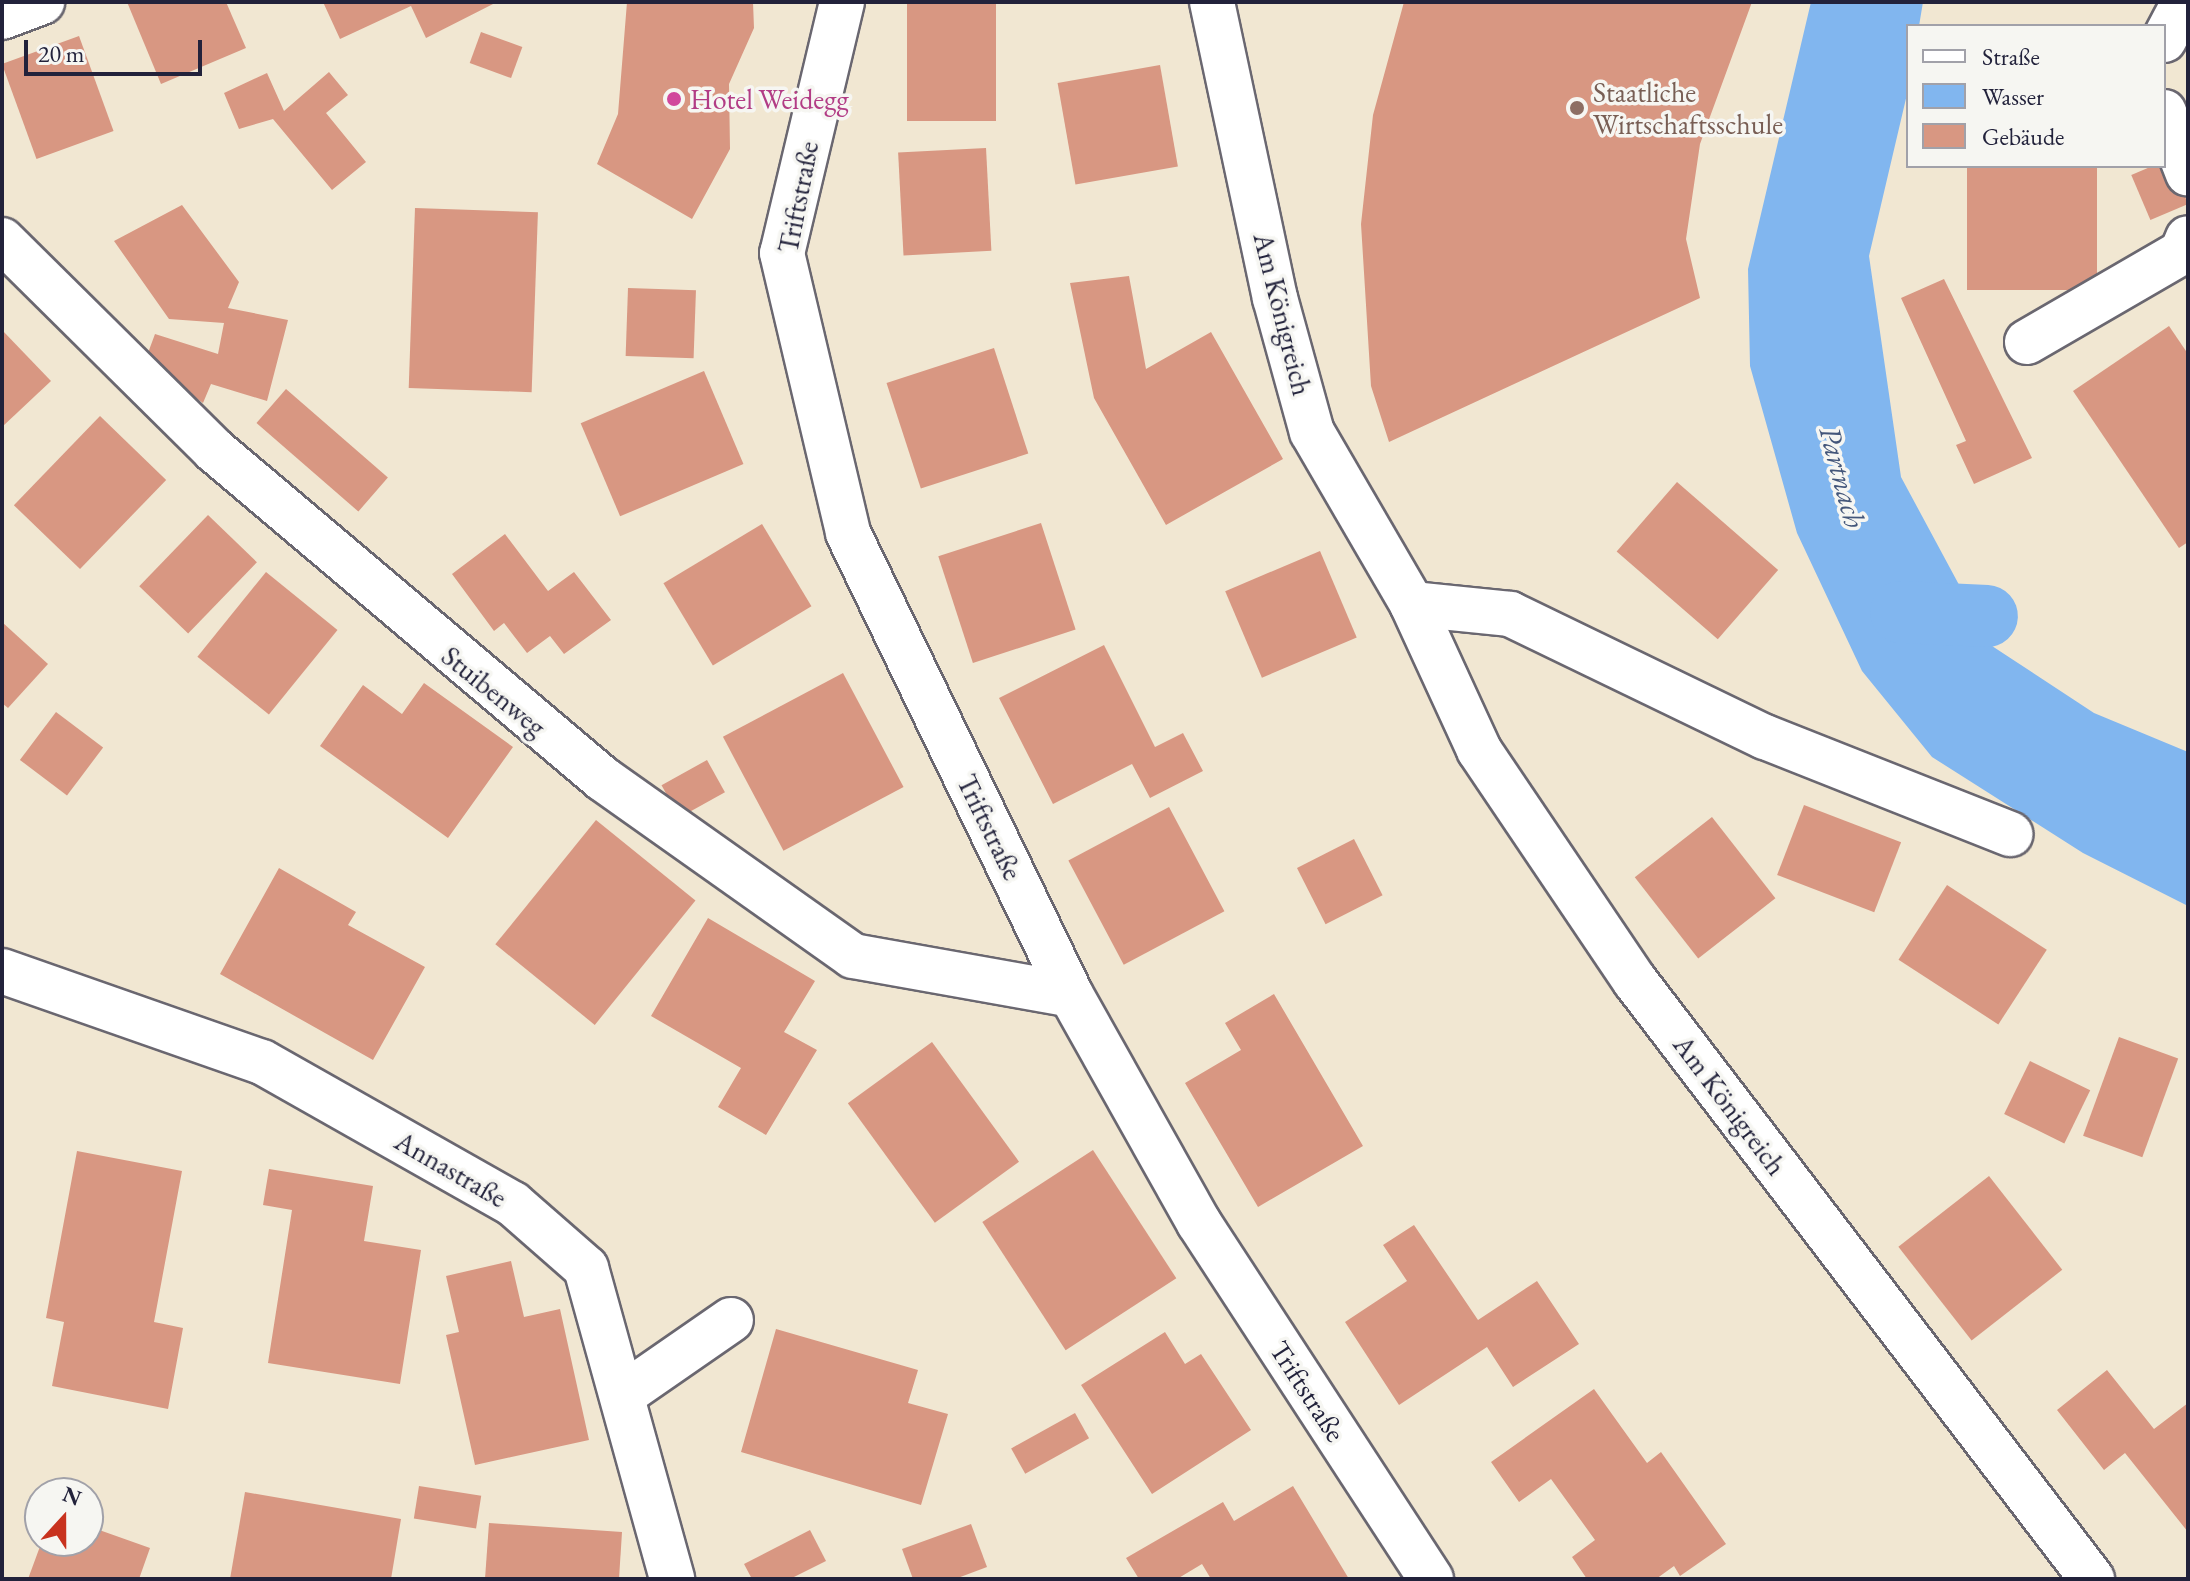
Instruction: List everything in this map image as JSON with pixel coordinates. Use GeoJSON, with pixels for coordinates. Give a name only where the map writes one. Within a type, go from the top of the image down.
{"type":"FeatureCollection","features":[{"type":"Feature","properties":{"kind":"street"},"geometry":{"type":"LineString","coordinates":[[2,17],[42,2]]}},
{"type":"Feature","properties":{"kind":"street","name":"Triftstraße"},"geometry":{"type":"LineString","coordinates":[[842,2],[782,253],[848,533],[1071,995],[1199,1223],[1431,1579]]}},
{"type":"Feature","properties":{"kind":"street","name":"Am Königreich"},"geometry":{"type":"LineString","coordinates":[[1226,8],[1275,298],[1312,432],[1412,604],[1479,750],[1635,981],[2092,1579]]}},
{"type":"Feature","properties":{"kind":"street"},"geometry":{"type":"LineString","coordinates":[[2166,117],[2188,174]]}},
{"type":"Feature","properties":{"kind":"street"},"geometry":{"type":"LineString","coordinates":[[2027,342],[2182,252],[2188,238]]}},
{"type":"Feature","properties":{"kind":"street","name":"Stuibenweg"},"geometry":{"type":"LineString","coordinates":[[2,240],[125,368],[392,607],[603,779],[853,956],[1071,995]]}},
{"type":"Feature","properties":{"kind":"street"},"geometry":{"type":"LineString","coordinates":[[1412,604],[1510,614],[1765,737],[2010,834]]}},
{"type":"Feature","properties":{"kind":"street","name":"Annastraße"},"geometry":{"type":"LineString","coordinates":[[2,971],[262,1062],[513,1204],[586,1268],[624,1394],[672,1579]]}},
{"type":"Feature","properties":{"kind":"street"},"geometry":{"type":"LineString","coordinates":[[624,1394],[731,1320]]}},
{"type":"Feature","properties":{"kind":"water","name":"Partnach"},"geometry":{"type":"Polygon","coordinates":[[[1811,2],[1923,2],[1919,24],[1906,24],[1906,99],[1869,256],[1901,477],[1992,646],[2094,713],[2188,752],[2188,906],[2083,853],[1932,757],[1862,671],[1797,533],[1750,366],[1748,269],[1811,2]]]}},
{"type":"Feature","properties":{"kind":"building"},"geometry":{"type":"Polygon","coordinates":[[[127,2],[226,2],[246,48],[161,84],[127,2]]]}},
{"type":"Feature","properties":{"kind":"building"},"geometry":{"type":"Polygon","coordinates":[[[323,2],[497,2],[426,38],[411,6],[340,39],[323,2]]]}},
{"type":"Feature","properties":{"kind":"building","name":"Hotel Weidegg"},"geometry":{"type":"Polygon","coordinates":[[[627,2],[753,2],[754,28],[729,84],[730,149],[692,219],[597,164],[618,114],[627,2]]]}},
{"type":"Feature","properties":{"kind":"building"},"geometry":{"type":"Polygon","coordinates":[[[907,2],[996,2],[996,121],[907,121],[907,2]]]}},
{"type":"Feature","properties":{"kind":"building"},"geometry":{"type":"Polygon","coordinates":[[[1404,2],[1752,2],[1700,144],[1686,239],[1700,298],[1389,442],[1371,386],[1361,224],[1373,115],[1404,2]]]}},
{"type":"Feature","properties":{"kind":"building"},"geometry":{"type":"Polygon","coordinates":[[[481,32],[522,47],[511,78],[470,63],[481,32]]]}},
{"type":"Feature","properties":{"kind":"building"},"geometry":{"type":"Polygon","coordinates":[[[79,36],[114,131],[36,159],[2,64],[79,36]]]}},
{"type":"Feature","properties":{"kind":"building"},"geometry":{"type":"Polygon","coordinates":[[[1160,65],[1178,166],[1075,184],[1058,83],[1160,65]]]}},
{"type":"Feature","properties":{"kind":"building"},"geometry":{"type":"Polygon","coordinates":[[[329,72],[348,95],[326,113],[366,162],[332,190],[273,119],[239,129],[224,93],[267,73],[284,111],[329,72]]]}},
{"type":"Feature","properties":{"kind":"building"},"geometry":{"type":"Polygon","coordinates":[[[986,148],[991,251],[904,255],[898,153],[986,148]]]}},
{"type":"Feature","properties":{"kind":"building"},"geometry":{"type":"Polygon","coordinates":[[[2169,159],[2188,204],[2150,220],[2131,175],[2148,168],[2166,168],[2166,160],[2169,159]]]}},
{"type":"Feature","properties":{"kind":"building"},"geometry":{"type":"Polygon","coordinates":[[[1967,168],[2097,168],[2097,290],[1967,290],[1967,168]]]}},
{"type":"Feature","properties":{"kind":"building"},"geometry":{"type":"Polygon","coordinates":[[[182,205],[239,282],[228,308],[288,320],[267,401],[211,384],[203,403],[145,361],[155,334],[218,354],[224,323],[169,319],[114,241],[182,205]]]}},
{"type":"Feature","properties":{"kind":"building"},"geometry":{"type":"Polygon","coordinates":[[[415,208],[538,212],[532,392],[409,388],[415,208]]]}},
{"type":"Feature","properties":{"kind":"building"},"geometry":{"type":"Polygon","coordinates":[[[1129,276],[1146,369],[1211,332],[1283,459],[1166,525],[1094,398],[1070,283],[1129,276]]]}},
{"type":"Feature","properties":{"kind":"building"},"geometry":{"type":"Polygon","coordinates":[[[1944,279],[2032,458],[1974,484],[1956,445],[1966,441],[1901,298],[1944,279]]]}},
{"type":"Feature","properties":{"kind":"building"},"geometry":{"type":"Polygon","coordinates":[[[628,288],[696,290],[694,358],[626,356],[628,288]]]}},
{"type":"Feature","properties":{"kind":"building"},"geometry":{"type":"Polygon","coordinates":[[[2169,326],[2188,354],[2188,542],[2179,548],[2073,391],[2169,326]]]}},
{"type":"Feature","properties":{"kind":"building"},"geometry":{"type":"Polygon","coordinates":[[[2,330],[51,381],[2,427],[2,330]]]}},
{"type":"Feature","properties":{"kind":"building"},"geometry":{"type":"Polygon","coordinates":[[[994,348],[1028,454],[921,488],[887,383],[994,348]]]}},
{"type":"Feature","properties":{"kind":"building"},"geometry":{"type":"Polygon","coordinates":[[[704,371],[743,464],[620,516],[581,423],[704,371]]]}},
{"type":"Feature","properties":{"kind":"building"},"geometry":{"type":"Polygon","coordinates":[[[286,389],[388,478],[358,512],[256,423],[286,389]]]}},
{"type":"Feature","properties":{"kind":"building"},"geometry":{"type":"Polygon","coordinates":[[[100,416],[166,480],[80,569],[14,505],[100,416]]]}},
{"type":"Feature","properties":{"kind":"building"},"geometry":{"type":"Polygon","coordinates":[[[1677,482],[1778,570],[1718,639],[1617,551],[1677,482]]]}},
{"type":"Feature","properties":{"kind":"building"},"geometry":{"type":"Polygon","coordinates":[[[208,515],[257,562],[188,633],[139,586],[208,515]]]}},
{"type":"Feature","properties":{"kind":"building"},"geometry":{"type":"Polygon","coordinates":[[[1041,523],[1076,630],[973,663],[938,556],[1041,523]]]}},
{"type":"Feature","properties":{"kind":"building"},"geometry":{"type":"Polygon","coordinates":[[[762,524],[811,606],[713,666],[663,583],[762,524]]]}},
{"type":"Feature","properties":{"kind":"building"},"geometry":{"type":"Polygon","coordinates":[[[505,534],[548,591],[574,572],[611,620],[564,654],[550,636],[527,653],[504,623],[494,631],[452,574],[505,534]]]}},
{"type":"Feature","properties":{"kind":"building"},"geometry":{"type":"Polygon","coordinates":[[[1320,551],[1357,638],[1262,678],[1225,591],[1320,551]]]}},
{"type":"Feature","properties":{"kind":"building"},"geometry":{"type":"Polygon","coordinates":[[[266,572],[337,630],[269,715],[197,657],[266,572]]]}},
{"type":"Feature","properties":{"kind":"building"},"geometry":{"type":"Polygon","coordinates":[[[2,622],[48,664],[8,708],[2,703],[2,622]]]}},
{"type":"Feature","properties":{"kind":"building"},"geometry":{"type":"Polygon","coordinates":[[[1104,645],[1155,747],[1183,733],[1203,771],[1150,798],[1132,764],[1053,804],[999,698],[1104,645]]]}},
{"type":"Feature","properties":{"kind":"building"},"geometry":{"type":"Polygon","coordinates":[[[843,673],[904,787],[783,851],[723,737],[843,673]]]}},
{"type":"Feature","properties":{"kind":"building"},"geometry":{"type":"Polygon","coordinates":[[[424,683],[513,747],[448,838],[320,746],[363,685],[402,714],[424,683]]]}},
{"type":"Feature","properties":{"kind":"building"},"geometry":{"type":"Polygon","coordinates":[[[56,712],[103,748],[67,795],[20,760],[56,712]]]}},
{"type":"Feature","properties":{"kind":"building"},"geometry":{"type":"Polygon","coordinates":[[[707,760],[725,792],[679,818],[662,785],[707,760]]]}},
{"type":"Feature","properties":{"kind":"building"},"geometry":{"type":"Polygon","coordinates":[[[1804,805],[1901,842],[1874,912],[1777,875],[1804,805]]]}},
{"type":"Feature","properties":{"kind":"building"},"geometry":{"type":"Polygon","coordinates":[[[1169,807],[1224,911],[1124,965],[1068,861],[1169,807]]]}},
{"type":"Feature","properties":{"kind":"building"},"geometry":{"type":"Polygon","coordinates":[[[1712,817],[1775,898],[1698,958],[1635,877],[1712,817]]]}},
{"type":"Feature","properties":{"kind":"building"},"geometry":{"type":"Polygon","coordinates":[[[596,820],[695,901],[595,1025],[495,944],[596,820]]]}},
{"type":"Feature","properties":{"kind":"building"},"geometry":{"type":"Polygon","coordinates":[[[1354,839],[1383,895],[1326,924],[1297,868],[1354,839]]]}},
{"type":"Feature","properties":{"kind":"building"},"geometry":{"type":"Polygon","coordinates":[[[279,868],[356,912],[348,925],[425,967],[373,1060],[220,974],[279,868]]]}},
{"type":"Feature","properties":{"kind":"building"},"geometry":{"type":"Polygon","coordinates":[[[1947,885],[2047,950],[1998,1024],[1899,960],[1947,885]]]}},
{"type":"Feature","properties":{"kind":"building"},"geometry":{"type":"Polygon","coordinates":[[[708,918],[815,981],[784,1032],[817,1050],[766,1135],[718,1107],[741,1068],[651,1016],[708,918]]]}},
{"type":"Feature","properties":{"kind":"building"},"geometry":{"type":"Polygon","coordinates":[[[1274,994],[1363,1146],[1258,1207],[1185,1083],[1241,1050],[1225,1023],[1274,994]]]}},
{"type":"Feature","properties":{"kind":"building"},"geometry":{"type":"Polygon","coordinates":[[[2119,1037],[2178,1059],[2142,1157],[2083,1136],[2119,1037]]]}},
{"type":"Feature","properties":{"kind":"building"},"geometry":{"type":"Polygon","coordinates":[[[932,1042],[1019,1162],[935,1223],[848,1103],[932,1042]]]}},
{"type":"Feature","properties":{"kind":"building"},"geometry":{"type":"Polygon","coordinates":[[[2030,1061],[2090,1090],[2064,1143],[2004,1114],[2030,1061]]]}},
{"type":"Feature","properties":{"kind":"building"},"geometry":{"type":"Polygon","coordinates":[[[1093,1150],[1176,1278],[1066,1350],[982,1222],[1093,1150]]]}},
{"type":"Feature","properties":{"kind":"building"},"geometry":{"type":"Polygon","coordinates":[[[77,1151],[182,1171],[154,1322],[183,1328],[168,1409],[52,1386],[64,1322],[46,1318],[77,1151]]]}},
{"type":"Feature","properties":{"kind":"building"},"geometry":{"type":"Polygon","coordinates":[[[269,1169],[373,1186],[364,1241],[421,1250],[400,1384],[268,1363],[292,1210],[263,1205],[269,1169]]]}},
{"type":"Feature","properties":{"kind":"building"},"geometry":{"type":"Polygon","coordinates":[[[1989,1176],[2062,1270],[1972,1341],[1898,1247],[1989,1176]]]}},
{"type":"Feature","properties":{"kind":"building"},"geometry":{"type":"Polygon","coordinates":[[[1414,1225],[1478,1320],[1537,1281],[1579,1344],[1513,1387],[1487,1347],[1399,1405],[1345,1322],[1407,1281],[1383,1245],[1414,1225]]]}},
{"type":"Feature","properties":{"kind":"building"},"geometry":{"type":"Polygon","coordinates":[[[511,1261],[524,1317],[560,1309],[589,1440],[475,1465],[446,1335],[459,1332],[446,1276],[511,1261]]]}},
{"type":"Feature","properties":{"kind":"building"},"geometry":{"type":"Polygon","coordinates":[[[776,1329],[918,1370],[908,1403],[948,1414],[921,1505],[741,1452],[776,1329]]]}},
{"type":"Feature","properties":{"kind":"building"},"geometry":{"type":"Polygon","coordinates":[[[1165,1332],[1185,1364],[1201,1354],[1251,1430],[1152,1494],[1081,1385],[1165,1332]]]}},
{"type":"Feature","properties":{"kind":"building"},"geometry":{"type":"Polygon","coordinates":[[[2107,1370],[2154,1429],[2188,1403],[2188,1532],[2125,1453],[2104,1470],[2057,1410],[2107,1370]]]}},
{"type":"Feature","properties":{"kind":"building"},"geometry":{"type":"Polygon","coordinates":[[[1594,1389],[1647,1463],[1661,1452],[1726,1544],[1680,1576],[1674,1566],[1656,1579],[1587,1579],[1572,1557],[1595,1540],[1551,1479],[1519,1502],[1491,1462],[1594,1389]]]}},
{"type":"Feature","properties":{"kind":"building"},"geometry":{"type":"Polygon","coordinates":[[[1075,1413],[1089,1438],[1025,1474],[1011,1448],[1075,1413]]]}},
{"type":"Feature","properties":{"kind":"building"},"geometry":{"type":"Polygon","coordinates":[[[419,1486],[481,1496],[476,1528],[414,1519],[419,1486]]]}},
{"type":"Feature","properties":{"kind":"building"},"geometry":{"type":"Polygon","coordinates":[[[1293,1486],[1349,1579],[1211,1579],[1202,1564],[1177,1579],[1139,1579],[1126,1558],[1223,1502],[1234,1521],[1293,1486]]]}},
{"type":"Feature","properties":{"kind":"building"},"geometry":{"type":"Polygon","coordinates":[[[245,1492],[401,1519],[391,1579],[230,1579],[245,1492]]]}},
{"type":"Feature","properties":{"kind":"building"},"geometry":{"type":"Polygon","coordinates":[[[489,1523],[622,1532],[619,1579],[485,1579],[489,1523]]]}},
{"type":"Feature","properties":{"kind":"building"},"geometry":{"type":"Polygon","coordinates":[[[971,1524],[987,1567],[955,1579],[913,1579],[902,1549],[971,1524]]]}},
{"type":"Feature","properties":{"kind":"building"},"geometry":{"type":"Polygon","coordinates":[[[810,1530],[826,1561],[790,1579],[752,1579],[744,1564],[810,1530]]]}},
{"type":"Feature","properties":{"kind":"building"},"geometry":{"type":"Polygon","coordinates":[[[104,1532],[150,1548],[139,1579],[28,1579],[36,1557],[104,1557],[104,1532]]]}},
{"type":"Feature","properties":{"kind":"waterway"},"geometry":{"type":"LineString","coordinates":[[1901,612],[1987,616]]}},
{"type":"Feature","properties":{"kind":"place","name":"Hotel Weidegg"},"geometry":{"type":"Point","coordinates":[674,99]}},
{"type":"Feature","properties":{"kind":"place","name":"Staatliche Wirtschaftsschule"},"geometry":{"type":"Point","coordinates":[1577,108]}}]}
